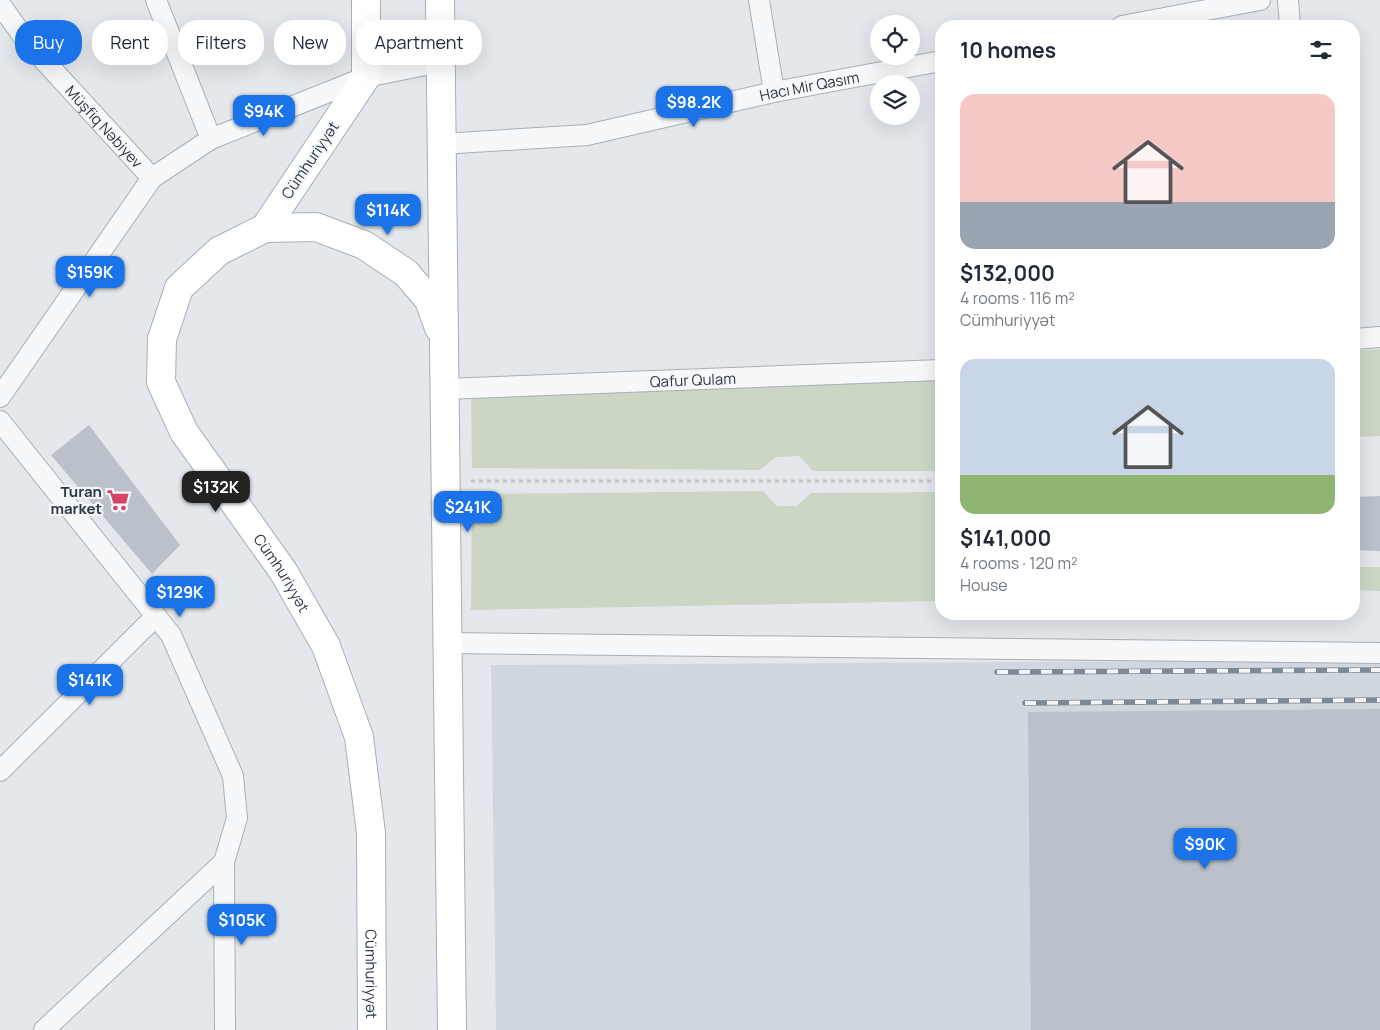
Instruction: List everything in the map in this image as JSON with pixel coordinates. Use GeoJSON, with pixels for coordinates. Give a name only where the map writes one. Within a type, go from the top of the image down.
{"type":"FeatureCollection","features":[{"type":"Feature","properties":{"kind":"main road"},"geometry":{"type":"LineString","coordinates":[[366,0],[366,77]]}},
{"type":"Feature","properties":{"kind":"main road"},"geometry":{"type":"LineString","coordinates":[[440,0],[440,20]]}},
{"type":"Feature","properties":{"kind":"main road"},"geometry":{"type":"LineString","coordinates":[[440,65],[452,1030]]}},
{"type":"Feature","properties":{"kind":"main road","name":"Cümhuriyyət"},"geometry":{"type":"LineString","coordinates":[[366,77],[266,228],[219,251],[178,288],[162,339],[161,382],[184,432],[283,571],[326,646],[359,737],[371,833],[372,1030]]}},
{"type":"Feature","properties":{"kind":"main road"},"geometry":{"type":"LineString","coordinates":[[266,228],[316,227],[364,245],[406,274],[429,300],[444,343]]}},
{"type":"Feature","properties":{"kind":"street"},"geometry":{"type":"LineString","coordinates":[[156,0],[211,139]]}},
{"type":"Feature","properties":{"kind":"street"},"geometry":{"type":"LineString","coordinates":[[759,0],[774,92]]}},
{"type":"Feature","properties":{"kind":"street"},"geometry":{"type":"LineString","coordinates":[[1154,20],[1260,0]]}},
{"type":"Feature","properties":{"kind":"street"},"geometry":{"type":"LineString","coordinates":[[1288,0],[1290,20]]}},
{"type":"Feature","properties":{"kind":"street","name":"Müşfiq Nəbiyev"},"geometry":{"type":"LineString","coordinates":[[0,4],[28,42],[152,178]]}},
{"type":"Feature","properties":{"kind":"street","name":"Hacı Mir Qasım"},"geometry":{"type":"LineString","coordinates":[[441,144],[587,135],[774,92],[935,61]]}},
{"type":"Feature","properties":{"kind":"street"},"geometry":{"type":"LineString","coordinates":[[0,397],[152,178],[211,139],[366,77],[425,65]]}},
{"type":"Feature","properties":{"kind":"street"},"geometry":{"type":"LineString","coordinates":[[1360,339],[1380,337]]}},
{"type":"Feature","properties":{"kind":"street","name":"Qafur Qulam"},"geometry":{"type":"LineString","coordinates":[[445,389],[935,370]]}},
{"type":"Feature","properties":{"kind":"street"},"geometry":{"type":"LineString","coordinates":[[0,421],[171,634],[233,776],[237,818],[224,862],[225,1030]]}},
{"type":"Feature","properties":{"kind":"street"},"geometry":{"type":"LineString","coordinates":[[0,771],[156,616]]}},
{"type":"Feature","properties":{"kind":"street"},"geometry":{"type":"LineString","coordinates":[[448,643],[1380,653]]}},
{"type":"Feature","properties":{"kind":"street"},"geometry":{"type":"LineString","coordinates":[[44,1030],[224,862]]}},
{"type":"Feature","properties":{"kind":"path"},"geometry":{"type":"LineString","coordinates":[[446,481],[935,481]]}},
{"type":"Feature","properties":{"kind":"shaded area"},"geometry":{"type":"Polygon","coordinates":[[[1380,660],[1380,1030],[496,1030],[491,665],[1380,660]]]}},
{"type":"Feature","properties":{"kind":"green space"},"geometry":{"type":"Polygon","coordinates":[[[1380,349],[1380,436],[1360,437],[1360,351],[1380,349]]]}},
{"type":"Feature","properties":{"kind":"green space"},"geometry":{"type":"Polygon","coordinates":[[[935,376],[935,471],[813,471],[799,456],[776,457],[760,470],[472,468],[471,396],[935,376]]]}},
{"type":"Feature","properties":{"kind":"green space"},"geometry":{"type":"Polygon","coordinates":[[[763,491],[777,506],[797,506],[811,493],[935,492],[935,601],[471,610],[472,494],[763,491]]]}},
{"type":"Feature","properties":{"kind":"green space"},"geometry":{"type":"Polygon","coordinates":[[[1360,567],[1380,567],[1380,591],[1360,590],[1360,567]]]}},
{"type":"Feature","properties":{"kind":"building","name":"Turan market"},"geometry":{"type":"Polygon","coordinates":[[[89,425],[180,545],[152,574],[51,455],[89,425]]]}},
{"type":"Feature","properties":{"kind":"building"},"geometry":{"type":"Polygon","coordinates":[[[1380,496],[1380,551],[1360,550],[1360,497],[1380,496]]]}},
{"type":"Feature","properties":{"kind":"building"},"geometry":{"type":"Polygon","coordinates":[[[1380,709],[1380,1030],[1031,1030],[1028,712],[1380,709]]]}},
{"type":"Feature","properties":{"kind":"railway"},"geometry":{"type":"LineString","coordinates":[[997,672],[1380,670]]}},
{"type":"Feature","properties":{"kind":"railway"},"geometry":{"type":"LineString","coordinates":[[1025,703],[1380,700]]}},
{"type":"Feature","properties":{"kind":"place","name":"Turan market"},"geometry":{"type":"Point","coordinates":[118,500]}}]}
